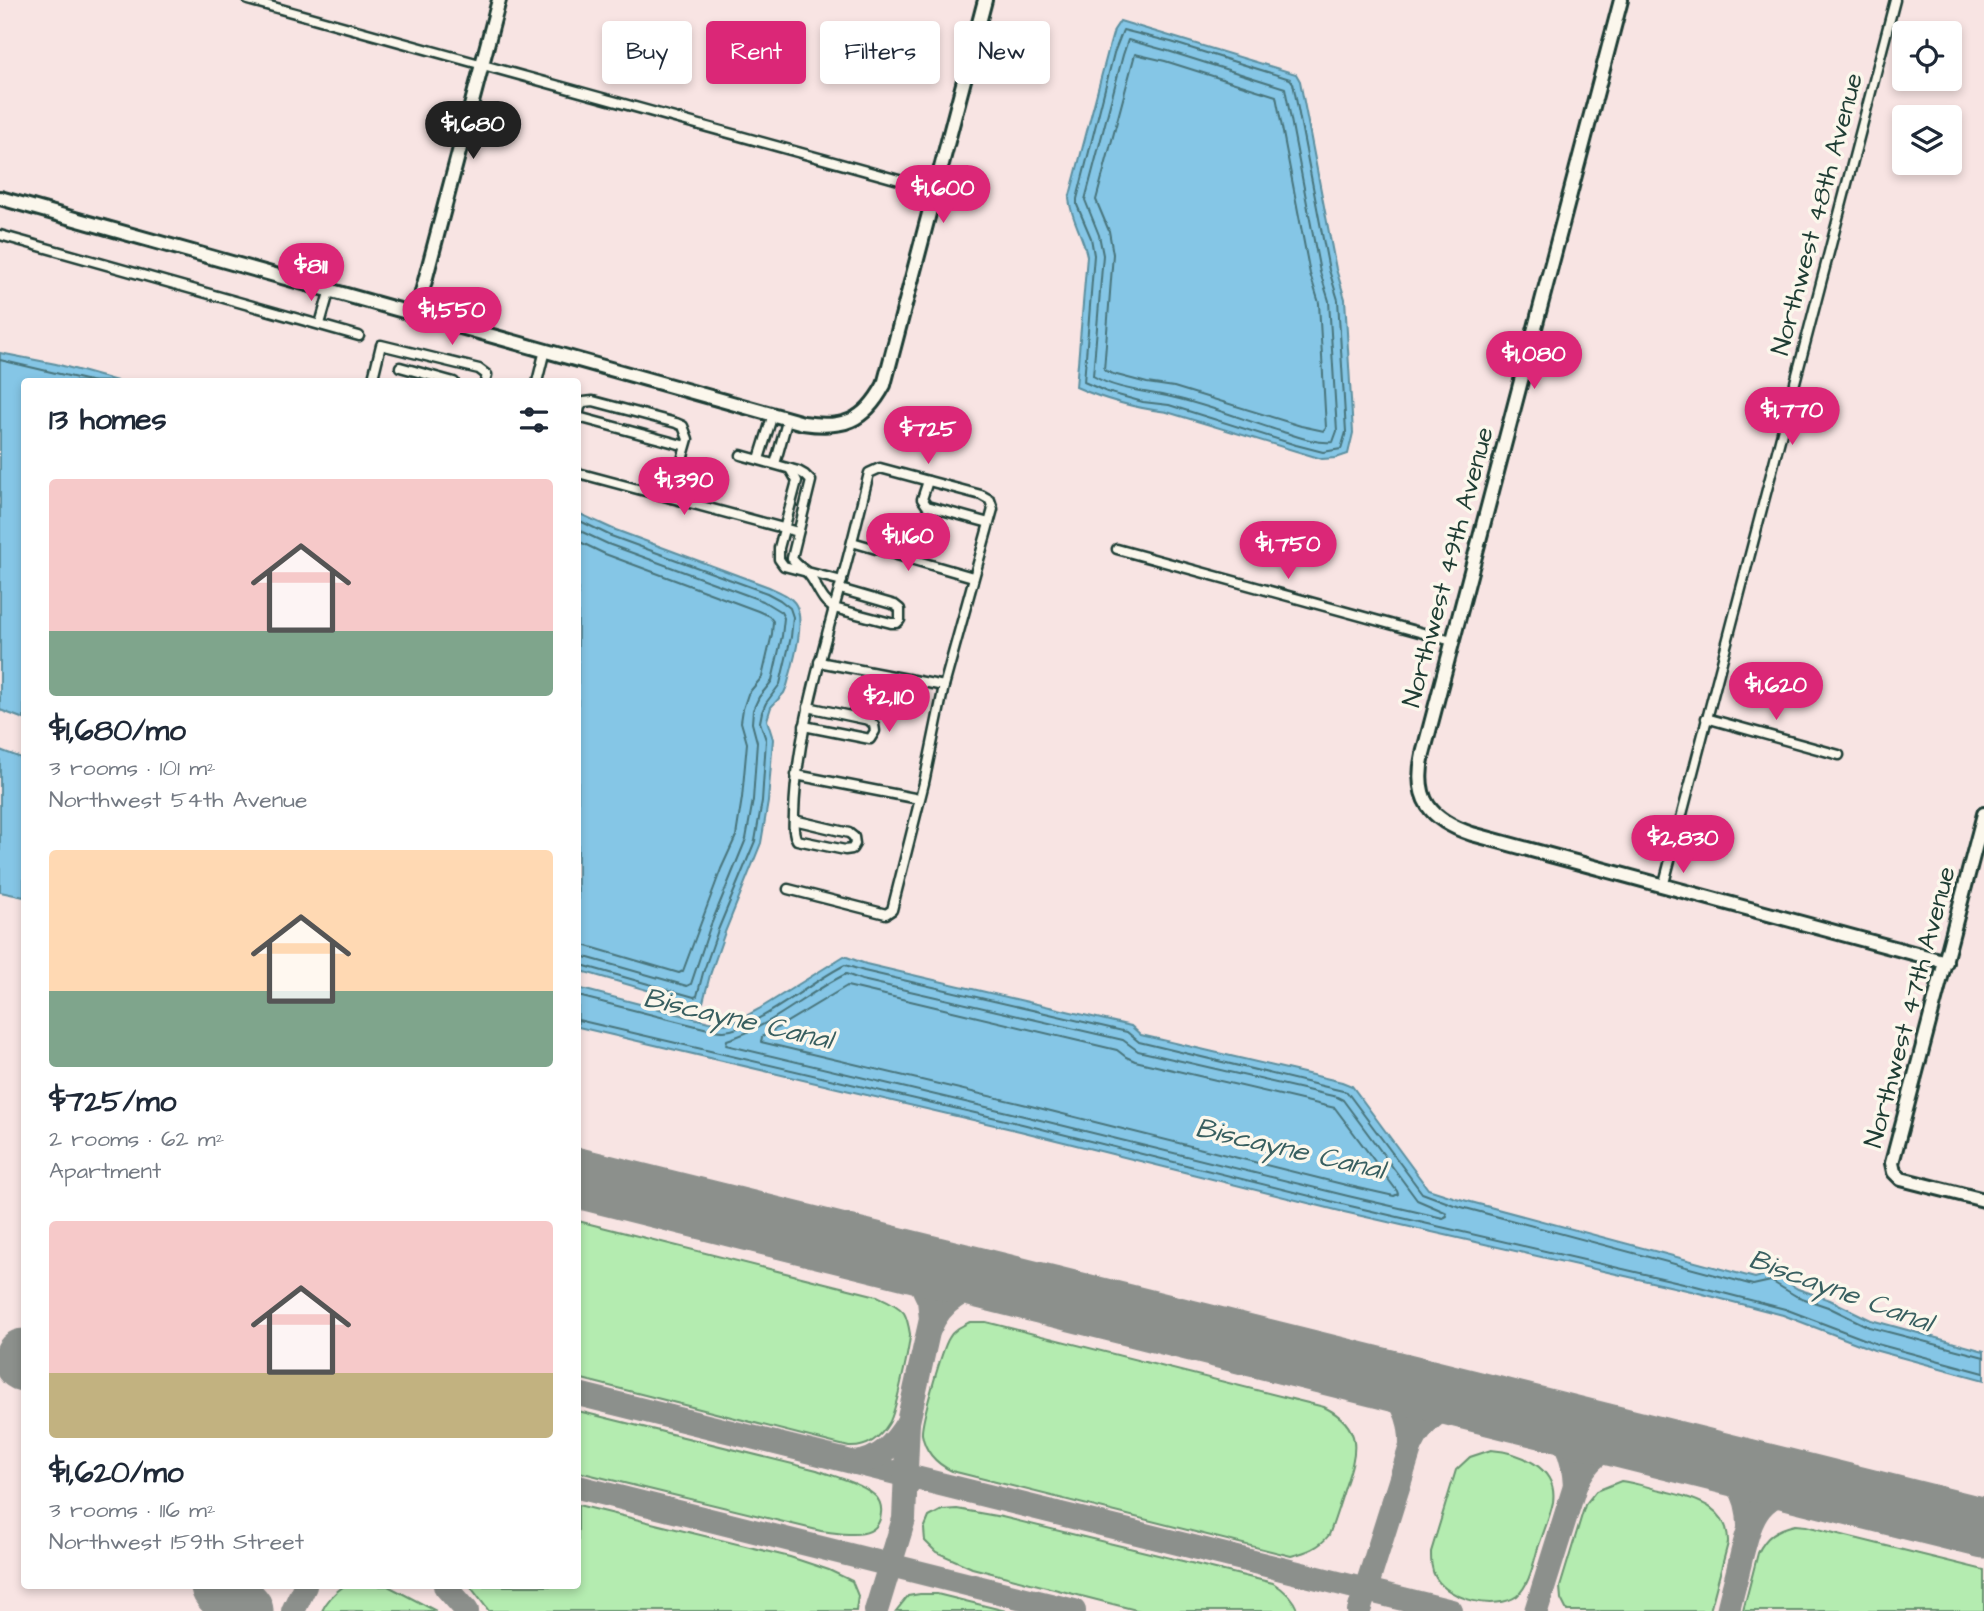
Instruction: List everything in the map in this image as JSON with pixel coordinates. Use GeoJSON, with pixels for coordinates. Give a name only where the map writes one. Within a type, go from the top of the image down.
{"type":"FeatureCollection","features":[{"type":"Feature","properties":{"kind":"street"},"geometry":{"type":"LineString","coordinates":[[248,0],[935,190]]}},
{"type":"Feature","properties":{"kind":"street"},"geometry":{"type":"LineString","coordinates":[[416,314],[499,0]]}},
{"type":"Feature","properties":{"kind":"street"},"geometry":{"type":"LineString","coordinates":[[0,198],[773,414],[824,426],[841,425],[854,419],[871,405],[884,385],[985,0]]}},
{"type":"Feature","properties":{"kind":"street","name":"Northwest 49th Avenue"},"geometry":{"type":"LineString","coordinates":[[1621,0],[1451,641],[1419,780],[1430,810],[1452,827],[1663,887]]}},
{"type":"Feature","properties":{"kind":"street","name":"Northwest 48th Avenue"},"geometry":{"type":"LineString","coordinates":[[1663,887],[1895,0]]}},
{"type":"Feature","properties":{"kind":"street"},"geometry":{"type":"LineString","coordinates":[[0,235],[359,336]]}},
{"type":"Feature","properties":{"kind":"street"},"geometry":{"type":"LineString","coordinates":[[320,324],[330,289]]}},
{"type":"Feature","properties":{"kind":"street"},"geometry":{"type":"LineString","coordinates":[[373,378],[381,345],[479,369],[486,378]]}},
{"type":"Feature","properties":{"kind":"street"},"geometry":{"type":"LineString","coordinates":[[538,378],[545,350]]}},
{"type":"Feature","properties":{"kind":"street"},"geometry":{"type":"LineString","coordinates":[[400,367],[440,378]]}},
{"type":"Feature","properties":{"kind":"street"},"geometry":{"type":"LineString","coordinates":[[581,406],[588,401],[683,426],[688,439],[671,498]]}},
{"type":"Feature","properties":{"kind":"street"},"geometry":{"type":"LineString","coordinates":[[759,459],[773,414]]}},
{"type":"Feature","properties":{"kind":"street"},"geometry":{"type":"LineString","coordinates":[[581,418],[686,446]]}},
{"type":"Feature","properties":{"kind":"street"},"geometry":{"type":"LineString","coordinates":[[775,464],[788,418]]}},
{"type":"Feature","properties":{"kind":"street"},"geometry":{"type":"LineString","coordinates":[[741,455],[790,469],[805,475],[811,481],[792,558],[808,573],[828,605],[897,623],[900,620],[900,609],[895,605],[808,573],[784,566],[779,559],[779,548],[797,481],[790,469]]}},
{"type":"Feature","properties":{"kind":"street"},"geometry":{"type":"LineString","coordinates":[[788,889],[886,914],[892,910],[944,686],[993,509],[990,500],[981,495],[880,468],[869,473],[808,707],[796,775],[794,820],[794,835],[797,840],[845,850],[852,849],[855,844],[854,836],[849,833],[794,820]]}},
{"type":"Feature","properties":{"kind":"street"},"geometry":{"type":"LineString","coordinates":[[581,474],[798,532]]}},
{"type":"Feature","properties":{"kind":"street"},"geometry":{"type":"LineString","coordinates":[[928,481],[922,499],[927,506],[989,523]]}},
{"type":"Feature","properties":{"kind":"street"},"geometry":{"type":"LineString","coordinates":[[852,542],[973,577]]}},
{"type":"Feature","properties":{"kind":"street"},"geometry":{"type":"LineString","coordinates":[[1117,549],[1451,641]]}},
{"type":"Feature","properties":{"kind":"street"},"geometry":{"type":"LineString","coordinates":[[819,662],[944,686]]}},
{"type":"Feature","properties":{"kind":"street"},"geometry":{"type":"LineString","coordinates":[[804,726],[870,739],[875,731],[869,720],[808,707]]}},
{"type":"Feature","properties":{"kind":"street"},"geometry":{"type":"LineString","coordinates":[[1706,718],[1839,755]]}},
{"type":"Feature","properties":{"kind":"street"},"geometry":{"type":"LineString","coordinates":[[796,775],[919,799]]}},
{"type":"Feature","properties":{"kind":"street","name":"Northwest 47th Avenue"},"geometry":{"type":"LineString","coordinates":[[1984,814],[1892,1163],[1894,1172],[1902,1179],[1984,1200]]}},
{"type":"Feature","properties":{"kind":"street"},"geometry":{"type":"LineString","coordinates":[[1663,887],[1946,962]]}},
{"type":"Feature","properties":{"kind":"green space"},"geometry":{"type":"Polygon","coordinates":[[[581,1222],[877,1296],[901,1310],[910,1334],[902,1380],[889,1423],[872,1441],[862,1446],[849,1447],[581,1379],[581,1222]]]}},
{"type":"Feature","properties":{"kind":"green space"},"geometry":{"type":"Polygon","coordinates":[[[970,1322],[986,1322],[1324,1407],[1346,1423],[1354,1441],[1352,1463],[1329,1535],[1312,1549],[1291,1556],[952,1471],[929,1452],[922,1434],[933,1386],[949,1338],[958,1328],[970,1322]]]}},
{"type":"Feature","properties":{"kind":"green space"},"geometry":{"type":"Polygon","coordinates":[[[581,1412],[817,1470],[861,1486],[880,1502],[879,1522],[874,1529],[858,1534],[821,1531],[581,1472],[581,1412]]]}},
{"type":"Feature","properties":{"kind":"green space"},"geometry":{"type":"Polygon","coordinates":[[[1491,1450],[1513,1454],[1534,1464],[1549,1479],[1553,1490],[1553,1502],[1531,1574],[1517,1596],[1497,1603],[1474,1601],[1451,1592],[1436,1578],[1431,1562],[1431,1552],[1456,1470],[1470,1457],[1491,1450]]]}},
{"type":"Feature","properties":{"kind":"green space"},"geometry":{"type":"Polygon","coordinates":[[[1621,1481],[1698,1501],[1716,1512],[1723,1520],[1728,1543],[1710,1611],[1567,1611],[1561,1599],[1560,1587],[1585,1505],[1596,1491],[1621,1481]]]}},
{"type":"Feature","properties":{"kind":"green space"},"geometry":{"type":"Polygon","coordinates":[[[581,1506],[790,1557],[852,1581],[858,1596],[856,1611],[489,1611],[472,1589],[581,1589],[581,1506]]]}},
{"type":"Feature","properties":{"kind":"green space"},"geometry":{"type":"Polygon","coordinates":[[[957,1509],[1002,1517],[1273,1583],[1288,1595],[1298,1611],[1140,1611],[972,1568],[936,1552],[925,1541],[924,1529],[929,1517],[942,1510],[957,1509]]]}},
{"type":"Feature","properties":{"kind":"green space"},"geometry":{"type":"Polygon","coordinates":[[[1795,1525],[1984,1570],[1984,1611],[1743,1611],[1761,1547],[1773,1534],[1795,1525]]]}},
{"type":"Feature","properties":{"kind":"green space"},"geometry":{"type":"Polygon","coordinates":[[[340,1589],[394,1589],[436,1611],[322,1611],[331,1597],[340,1589]]]}},
{"type":"Feature","properties":{"kind":"green space"},"geometry":{"type":"Polygon","coordinates":[[[937,1594],[1006,1611],[896,1611],[908,1596],[937,1594]]]}},
{"type":"Feature","properties":{"kind":"water"},"geometry":{"type":"Polygon","coordinates":[[[1120,21],[1296,74],[1300,81],[1336,269],[1345,299],[1353,433],[1348,454],[1322,459],[1167,412],[1120,403],[1076,387],[1087,256],[1069,199],[1114,30],[1120,21]]]}},
{"type":"Feature","properties":{"kind":"water"},"geometry":{"type":"Polygon","coordinates":[[[0,353],[56,364],[106,378],[21,378],[21,718],[0,710],[0,353]]]}},
{"type":"Feature","properties":{"kind":"water"},"geometry":{"type":"Polygon","coordinates":[[[581,514],[776,590],[794,602],[799,613],[797,645],[787,686],[771,707],[767,720],[773,739],[768,802],[761,843],[725,932],[703,1002],[698,1005],[581,971],[581,514]]]}},
{"type":"Feature","properties":{"kind":"water"},"geometry":{"type":"Polygon","coordinates":[[[0,750],[21,758],[21,896],[0,892],[0,750]]]}},
{"type":"Feature","properties":{"kind":"water","name":"Biscayne Canal"},"geometry":{"type":"Polygon","coordinates":[[[844,956],[866,964],[1131,1026],[1141,1035],[1342,1082],[1352,1086],[1428,1189],[1755,1278],[1772,1273],[1798,1289],[1830,1300],[1871,1320],[1984,1351],[1984,1380],[1874,1350],[1783,1315],[1691,1291],[1344,1212],[1020,1131],[581,1028],[581,989],[725,1024],[759,1009],[844,956]]]}},
{"type":"Feature","properties":{"kind":"taxiway"},"geometry":{"type":"LineString","coordinates":[[876,1611],[904,1519],[908,1422],[931,1319],[929,1300],[920,1281],[897,1258]]}},
{"type":"Feature","properties":{"kind":"taxiway"},"geometry":{"type":"LineString","coordinates":[[930,1328],[941,1310],[956,1297],[973,1288],[994,1282]]}},
{"type":"Feature","properties":{"kind":"taxiway"},"geometry":{"type":"LineString","coordinates":[[1376,1377],[1403,1407],[1409,1424],[1411,1446]]}},
{"type":"Feature","properties":{"kind":"taxiway"},"geometry":{"type":"LineString","coordinates":[[581,1395],[1451,1611]]}},
{"type":"Feature","properties":{"kind":"taxiway"},"geometry":{"type":"LineString","coordinates":[[1359,1611],[1416,1436],[1428,1421],[1443,1410],[1473,1401]]}},
{"type":"Feature","properties":{"kind":"taxiway"},"geometry":{"type":"LineString","coordinates":[[1538,1417],[1566,1446],[1570,1454],[1575,1486]]}},
{"type":"Feature","properties":{"kind":"taxiway"},"geometry":{"type":"LineString","coordinates":[[855,1463],[880,1454],[898,1437],[908,1422]]}},
{"type":"Feature","properties":{"kind":"taxiway"},"geometry":{"type":"LineString","coordinates":[[1536,1611],[1581,1474],[1588,1464],[1604,1451],[1625,1445],[1651,1445]]}},
{"type":"Feature","properties":{"kind":"taxiway"},"geometry":{"type":"LineString","coordinates":[[1701,1458],[1722,1469],[1737,1484],[1746,1502],[1749,1526]]}},
{"type":"Feature","properties":{"kind":"taxiway"},"geometry":{"type":"LineString","coordinates":[[1728,1611],[1749,1529],[1760,1508],[1778,1494],[1808,1485]]}},
{"type":"Feature","properties":{"kind":"taxiway"},"geometry":{"type":"LineString","coordinates":[[581,1488],[1074,1611]]}},
{"type":"Feature","properties":{"kind":"taxiway"},"geometry":{"type":"LineString","coordinates":[[293,1611],[304,1589]]}},
{"type":"Feature","properties":{"kind":"taxiway"},"geometry":{"type":"LineString","coordinates":[[448,1589],[467,1611]]}},
{"type":"Feature","properties":{"kind":"runway"},"geometry":{"type":"LineString","coordinates":[[581,1179],[1984,1528]]}},
{"type":"Feature","properties":{"kind":"runway"},"geometry":{"type":"LineString","coordinates":[[224,1589],[243,1611]]}}]}
